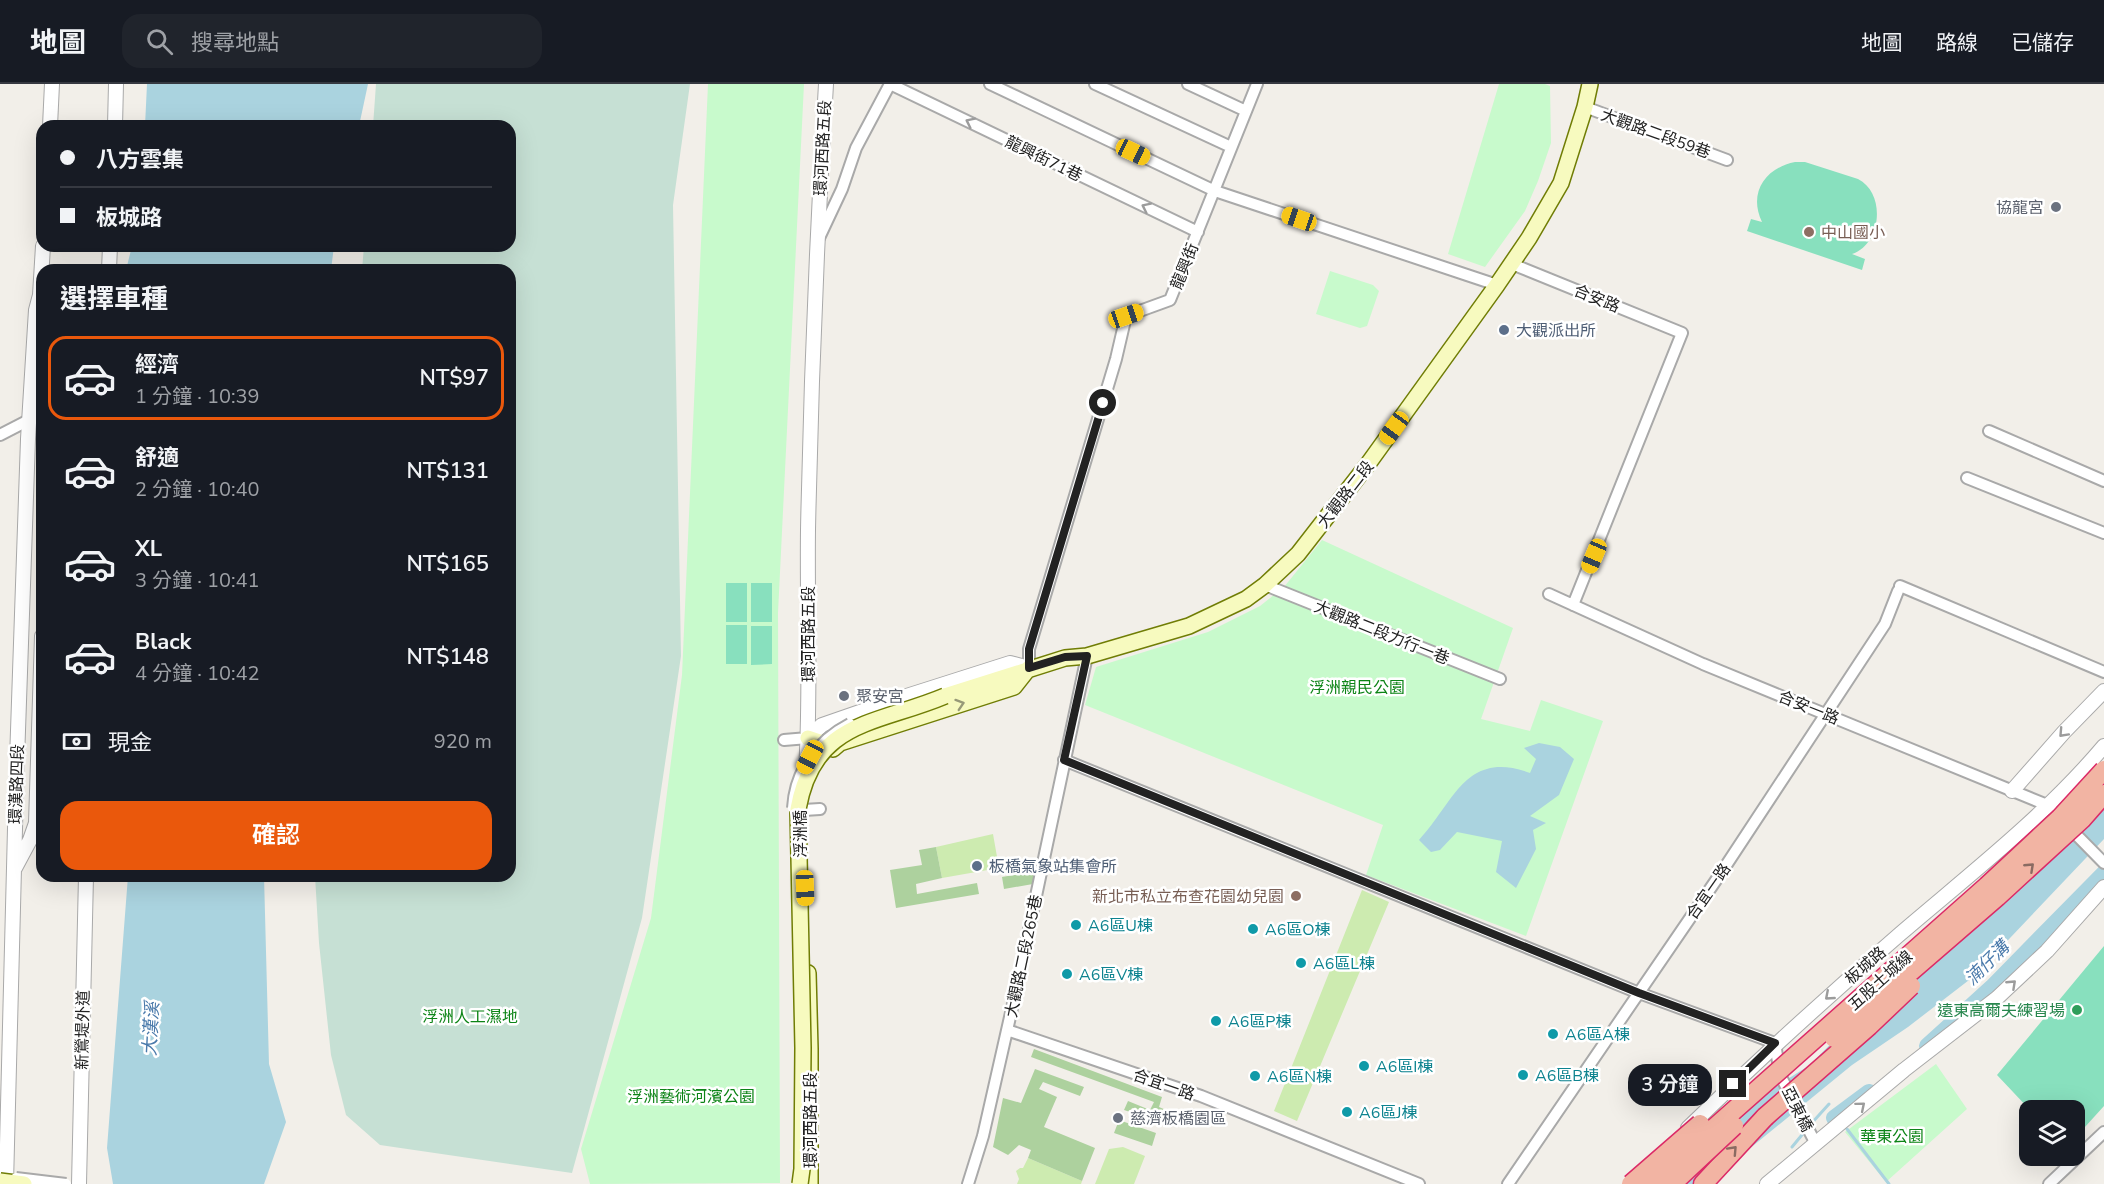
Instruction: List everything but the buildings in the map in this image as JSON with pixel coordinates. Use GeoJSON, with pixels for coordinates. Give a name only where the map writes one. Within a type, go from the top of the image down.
{"type":"FeatureCollection","features":[{"type":"Feature","properties":{"kind":"highway","name":"五股土城線"},"geometry":{"type":"LineString","coordinates":[[1651,1184],[1987,886],[2055,813],[2104,770]]}},
{"type":"Feature","properties":{"kind":"highway","name":"五股土城線"},"geometry":{"type":"LineString","coordinates":[[1672,1184],[1793,1074],[1997,897],[2082,819],[2104,794]]}},
{"type":"Feature","properties":{"kind":"highway"},"geometry":{"type":"LineString","coordinates":[[1631,1184],[2055,813]]}},
{"type":"Feature","properties":{"kind":"highway"},"geometry":{"type":"LineString","coordinates":[[1703,1184],[1750,1132],[1913,985],[1997,897]]}},
{"type":"Feature","properties":{"kind":"main road","name":"大觀路二段"},"geometry":{"type":"LineString","coordinates":[[1029,668],[1065,657],[1087,656],[1189,627],[1246,599],[1265,585],[1298,554],[1368,464],[1512,264],[1561,183],[1590,84]]}},
{"type":"Feature","properties":{"kind":"main road","name":"浮洲橋"},"geometry":{"type":"LineString","coordinates":[[800,1184],[803,1048],[798,809],[802,786],[814,762],[826,747],[845,732],[1029,668]]}},
{"type":"Feature","properties":{"kind":"main road"},"geometry":{"type":"LineString","coordinates":[[808,738],[823,743],[840,743],[1014,687],[1029,668]]}},
{"type":"Feature","properties":{"kind":"main road"},"geometry":{"type":"LineString","coordinates":[[805,789],[829,752],[840,743]]}},
{"type":"Feature","properties":{"kind":"main road","name":"環河西路五段"},"geometry":{"type":"LineString","coordinates":[[805,789],[810,1009],[810,1184]]}},
{"type":"Feature","properties":{"kind":"main road"},"geometry":{"type":"LineString","coordinates":[[2,1172],[24,1184]]}},
{"type":"Feature","properties":{"kind":"street"},"geometry":{"type":"LineString","coordinates":[[50,120],[52,84]]}},
{"type":"Feature","properties":{"kind":"street"},"geometry":{"type":"LineString","coordinates":[[115,120],[117,84]]}},
{"type":"Feature","properties":{"kind":"street","name":"環河西路五段"},"geometry":{"type":"LineString","coordinates":[[805,789],[808,738],[808,532],[817,244],[826,84]]}},
{"type":"Feature","properties":{"kind":"street"},"geometry":{"type":"LineString","coordinates":[[817,244],[842,189],[856,148],[890,84]]}},
{"type":"Feature","properties":{"kind":"street","name":"龍興街71巷"},"geometry":{"type":"LineString","coordinates":[[890,84],[1198,232]]}},
{"type":"Feature","properties":{"kind":"street"},"geometry":{"type":"LineString","coordinates":[[990,84],[1215,191],[1497,285]]}},
{"type":"Feature","properties":{"kind":"street"},"geometry":{"type":"LineString","coordinates":[[1095,84],[1231,147]]}},
{"type":"Feature","properties":{"kind":"street"},"geometry":{"type":"LineString","coordinates":[[1188,84],[1246,111]]}},
{"type":"Feature","properties":{"kind":"street","name":"龍興街"},"geometry":{"type":"LineString","coordinates":[[1029,668],[1029,649],[1113,370],[1126,316],[1170,300],[1257,84]]}},
{"type":"Feature","properties":{"kind":"street","name":"大觀路二段59巷"},"geometry":{"type":"LineString","coordinates":[[1585,106],[1727,160]]}},
{"type":"Feature","properties":{"kind":"street","name":"合安路"},"geometry":{"type":"LineString","coordinates":[[1512,264],[1682,333],[1573,605]]}},
{"type":"Feature","properties":{"kind":"street","name":"環漢路四段"},"geometry":{"type":"LineString","coordinates":[[6,1184],[2,1172],[29,420],[36,333]]}},
{"type":"Feature","properties":{"kind":"street"},"geometry":{"type":"LineString","coordinates":[[0,435],[29,420]]}},
{"type":"Feature","properties":{"kind":"street"},"geometry":{"type":"LineString","coordinates":[[1989,431],[2104,481]]}},
{"type":"Feature","properties":{"kind":"street"},"geometry":{"type":"LineString","coordinates":[[1966,478],[2104,533]]}},
{"type":"Feature","properties":{"kind":"street","name":"大觀路二段力行一巷"},"geometry":{"type":"LineString","coordinates":[[1265,585],[1500,679]]}},
{"type":"Feature","properties":{"kind":"street","name":"合宜一路"},"geometry":{"type":"LineString","coordinates":[[1508,1184],[1723,870],[1826,714],[1885,624],[1899,589],[2104,672]]}},
{"type":"Feature","properties":{"kind":"street","name":"合安一路"},"geometry":{"type":"LineString","coordinates":[[1549,594],[1703,664],[2012,791],[2055,813]]}},
{"type":"Feature","properties":{"kind":"street","name":"大觀路二段265巷"},"geometry":{"type":"LineString","coordinates":[[968,1184],[1007,1030],[1087,656]]}},
{"type":"Feature","properties":{"kind":"street"},"geometry":{"type":"LineString","coordinates":[[784,740],[808,738],[822,725],[1010,663],[1029,668]]}},
{"type":"Feature","properties":{"kind":"street"},"geometry":{"type":"LineString","coordinates":[[2012,791],[2104,691]]}},
{"type":"Feature","properties":{"kind":"street"},"geometry":{"type":"LineString","coordinates":[[794,1184],[797,1048],[792,819],[794,796],[800,776],[810,757],[837,730],[870,716],[914,702],[945,696]]}},
{"type":"Feature","properties":{"kind":"street","name":"板城路"},"geometry":{"type":"LineString","coordinates":[[1626,1184],[1775,1043],[2008,843],[2055,813],[2104,746]]}},
{"type":"Feature","properties":{"kind":"street"},"geometry":{"type":"LineString","coordinates":[[1064,760],[1639,993],[1775,1043]]}},
{"type":"Feature","properties":{"kind":"street"},"geometry":{"type":"LineString","coordinates":[[804,810],[820,809]]}},
{"type":"Feature","properties":{"kind":"street"},"geometry":{"type":"LineString","coordinates":[[2055,813],[2104,863]]}},
{"type":"Feature","properties":{"kind":"street"},"geometry":{"type":"LineString","coordinates":[[14,870],[36,823]]}},
{"type":"Feature","properties":{"kind":"street","name":"新鶯堤外道"},"geometry":{"type":"LineString","coordinates":[[79,1184],[86,882]]}},
{"type":"Feature","properties":{"kind":"street"},"geometry":{"type":"LineString","coordinates":[[1767,1184],[1904,1070],[1997,998],[2047,951],[2104,887]]}},
{"type":"Feature","properties":{"kind":"street","name":"合宜一路"},"geometry":{"type":"LineString","coordinates":[[1007,1030],[1201,1096],[1419,1184]]}},
{"type":"Feature","properties":{"kind":"street","name":"亞東橋"},"geometry":{"type":"LineString","coordinates":[[1775,1043],[1782,1078],[1816,1144]]}},
{"type":"Feature","properties":{"kind":"street"},"geometry":{"type":"LineString","coordinates":[[2049,1184],[2104,1132]]}},
{"type":"Feature","properties":{"kind":"street"},"geometry":{"type":"LineString","coordinates":[[2,1172],[66,1184]]}},
{"type":"Feature","properties":{"kind":"green space","name":"浮洲人工濕地"},"geometry":{"type":"Polygon","coordinates":[[[376,84],[690,84],[673,205],[681,656],[642,918],[572,1173],[380,1145],[346,1115],[331,1055],[319,943],[315,882],[516,882],[516,264],[362,264],[364,252],[516,252],[516,120],[373,120],[376,84]]]}},
{"type":"Feature","properties":{"kind":"green space","name":"浮洲藝術河濱公園"},"geometry":{"type":"Polygon","coordinates":[[[708,84],[804,84],[778,613],[780,1183],[590,1184],[581,1149],[651,918],[682,675],[708,84]]]}},
{"type":"Feature","properties":{"kind":"green space"},"geometry":{"type":"Polygon","coordinates":[[[1499,84],[1545,84],[1550,86],[1551,143],[1525,211],[1485,267],[1448,254],[1499,84]]]}},
{"type":"Feature","properties":{"kind":"green space"},"geometry":{"type":"Polygon","coordinates":[[[1795,162],[1805,162],[1858,179],[1873,195],[1877,218],[1874,230],[1870,240],[1852,254],[1865,259],[1862,270],[1747,231],[1751,219],[1762,222],[1757,201],[1762,183],[1775,170],[1795,162]]]}},
{"type":"Feature","properties":{"kind":"green space"},"geometry":{"type":"Polygon","coordinates":[[[1330,271],[1373,285],[1379,291],[1367,326],[1360,328],[1316,314],[1330,271]]]}},
{"type":"Feature","properties":{"kind":"green space","name":"浮洲親民公園"},"geometry":{"type":"Polygon","coordinates":[[[1322,540],[1513,628],[1481,719],[1530,731],[1541,700],[1603,721],[1526,936],[1366,875],[1383,825],[1085,705],[1096,667],[1208,632],[1260,606],[1284,587],[1322,540]]]}},
{"type":"Feature","properties":{"kind":"green space"},"geometry":{"type":"Polygon","coordinates":[[[726,583],[747,583],[747,622],[726,622],[726,583]]]}},
{"type":"Feature","properties":{"kind":"green space"},"geometry":{"type":"Polygon","coordinates":[[[751,583],[772,583],[772,622],[751,622],[751,583]]]}},
{"type":"Feature","properties":{"kind":"green space"},"geometry":{"type":"Polygon","coordinates":[[[726,625],[747,625],[747,664],[726,664],[726,625]]]}},
{"type":"Feature","properties":{"kind":"green space"},"geometry":{"type":"Polygon","coordinates":[[[751,626],[772,626],[772,664],[751,665],[751,626]]]}},
{"type":"Feature","properties":{"kind":"green space"},"geometry":{"type":"Polygon","coordinates":[[[993,834],[999,868],[942,878],[936,847],[993,834]]]}},
{"type":"Feature","properties":{"kind":"green space"},"geometry":{"type":"Polygon","coordinates":[[[936,847],[942,878],[916,884],[917,894],[977,883],[979,894],[896,908],[890,870],[922,865],[919,850],[936,847]]]}},
{"type":"Feature","properties":{"kind":"green space"},"geometry":{"type":"Polygon","coordinates":[[[1036,871],[1033,884],[1004,889],[1002,877],[1036,871]]]}},
{"type":"Feature","properties":{"kind":"green space"},"geometry":{"type":"Polygon","coordinates":[[[1362,890],[1389,902],[1297,1121],[1274,1111],[1362,890]]]}},
{"type":"Feature","properties":{"kind":"green space","name":"遠東高爾夫練習場"},"geometry":{"type":"Polygon","coordinates":[[[2104,946],[2104,1106],[2085,1127],[2085,1100],[2021,1100],[1997,1075],[2104,946]]]}},
{"type":"Feature","properties":{"kind":"green space"},"geometry":{"type":"Polygon","coordinates":[[[1034,1049],[1162,1097],[1159,1107],[1166,1110],[1160,1124],[1139,1116],[1141,1112],[1132,1108],[1130,1112],[1124,1110],[1128,1101],[1150,1110],[1154,1102],[1031,1057],[1034,1049]]]}},
{"type":"Feature","properties":{"kind":"green space","name":"華東公園"},"geometry":{"type":"Polygon","coordinates":[[[1936,1064],[1967,1109],[1886,1182],[1845,1132],[1936,1064]]]}},
{"type":"Feature","properties":{"kind":"green space"},"geometry":{"type":"Polygon","coordinates":[[[1035,1069],[1084,1087],[1080,1096],[1043,1082],[1039,1089],[1057,1097],[1044,1127],[1095,1148],[1082,1181],[1028,1158],[1031,1150],[1019,1145],[1008,1155],[993,1147],[1003,1098],[1021,1103],[1035,1069]]]}},
{"type":"Feature","properties":{"kind":"green space"},"geometry":{"type":"Polygon","coordinates":[[[1119,1120],[1156,1133],[1152,1146],[1114,1133],[1119,1120]]]}},
{"type":"Feature","properties":{"kind":"green space"},"geometry":{"type":"Polygon","coordinates":[[[1123,1147],[1145,1156],[1134,1184],[1095,1184],[1109,1149],[1123,1147]]]}},
{"type":"Feature","properties":{"kind":"green space"},"geometry":{"type":"Polygon","coordinates":[[[1028,1158],[1082,1181],[1081,1184],[1017,1184],[1019,1179],[1016,1171],[1023,1168],[1028,1158]]]}},
{"type":"Feature","properties":{"kind":"water"},"geometry":{"type":"Polygon","coordinates":[[[147,84],[368,84],[360,120],[145,120],[147,84]]]}},
{"type":"Feature","properties":{"kind":"water"},"geometry":{"type":"Polygon","coordinates":[[[130,252],[333,252],[332,264],[128,264],[130,252]]]}},
{"type":"Feature","properties":{"kind":"water"},"geometry":{"type":"Polygon","coordinates":[[[1539,743],[1560,747],[1574,759],[1559,795],[1530,816],[1546,823],[1533,830],[1536,849],[1516,888],[1496,872],[1502,841],[1457,832],[1440,850],[1431,852],[1419,840],[1452,796],[1476,774],[1490,768],[1508,767],[1530,773],[1536,759],[1524,748],[1539,743]]]}},
{"type":"Feature","properties":{"kind":"water"},"geometry":{"type":"Polygon","coordinates":[[[2104,784],[2104,839],[1973,977],[1908,1027],[1852,1065],[1710,1181],[1705,1184],[1648,1184],[1720,1121],[1810,1065],[1898,975],[2086,807],[2104,784]]]}},
{"type":"Feature","properties":{"kind":"water","name":"大漢溪"},"geometry":{"type":"Polygon","coordinates":[[[128,882],[264,882],[269,1064],[286,1122],[264,1184],[113,1184],[107,1148],[128,882]]]}},
{"type":"Feature","properties":{"kind":"waterway","name":"湳仔溝"},"geometry":{"type":"LineString","coordinates":[[1927,1046],[1992,987],[2104,873]]}},
{"type":"Feature","properties":{"kind":"waterway","name":"湳仔溝"},"geometry":{"type":"LineString","coordinates":[[1834,1118],[1869,1092]]}},
{"type":"Feature","properties":{"kind":"waterway"},"geometry":{"type":"LineString","coordinates":[[1810,1125],[1829,1104]]}},
{"type":"Feature","properties":{"kind":"waterway"},"geometry":{"type":"LineString","coordinates":[[1847,1129],[1889,1184]]}},
{"type":"Feature","properties":{"kind":"waterway","name":"湳仔溝"},"geometry":{"type":"LineString","coordinates":[[1792,1147],[1806,1130]]}},
{"type":"Feature","properties":{"kind":"place","name":"協龍宮"},"geometry":{"type":"Point","coordinates":[2056,207]}},
{"type":"Feature","properties":{"kind":"place","name":"中山國小"},"geometry":{"type":"Point","coordinates":[1809,232]}},
{"type":"Feature","properties":{"kind":"place","name":"大觀派出所"},"geometry":{"type":"Point","coordinates":[1504,330]}},
{"type":"Feature","properties":{"kind":"place","name":"聚安宮"},"geometry":{"type":"Point","coordinates":[844,696]}},
{"type":"Feature","properties":{"kind":"place","name":"板橋氣象站集會所"},"geometry":{"type":"Point","coordinates":[977,866]}},
{"type":"Feature","properties":{"kind":"place","name":"新北市私立布查花園幼兒園"},"geometry":{"type":"Point","coordinates":[1296,896]}},
{"type":"Feature","properties":{"kind":"place","name":"A6區U棟"},"geometry":{"type":"Point","coordinates":[1076,925]}},
{"type":"Feature","properties":{"kind":"place","name":"A6區O棟"},"geometry":{"type":"Point","coordinates":[1253,929]}},
{"type":"Feature","properties":{"kind":"place","name":"A6區L棟"},"geometry":{"type":"Point","coordinates":[1301,963]}},
{"type":"Feature","properties":{"kind":"place","name":"A6區V棟"},"geometry":{"type":"Point","coordinates":[1067,974]}},
{"type":"Feature","properties":{"kind":"place","name":"遠東高爾夫練習場"},"geometry":{"type":"Point","coordinates":[2077,1010]}},
{"type":"Feature","properties":{"kind":"place","name":"A6區P棟"},"geometry":{"type":"Point","coordinates":[1216,1021]}},
{"type":"Feature","properties":{"kind":"place","name":"A6區A棟"},"geometry":{"type":"Point","coordinates":[1553,1034]}},
{"type":"Feature","properties":{"kind":"place","name":"A6區I棟"},"geometry":{"type":"Point","coordinates":[1364,1066]}},
{"type":"Feature","properties":{"kind":"place","name":"A6區B棟"},"geometry":{"type":"Point","coordinates":[1523,1075]}},
{"type":"Feature","properties":{"kind":"place","name":"A6區N棟"},"geometry":{"type":"Point","coordinates":[1255,1076]}},
{"type":"Feature","properties":{"kind":"place","name":"A6區J棟"},"geometry":{"type":"Point","coordinates":[1347,1112]}},
{"type":"Feature","properties":{"kind":"place","name":"慈濟板橋園區"},"geometry":{"type":"Point","coordinates":[1118,1118]}},
{"type":"Feature","properties":{"kind":"route"},"geometry":{"type":"LineString","coordinates":[[1103,403],[1029,649],[1029,668],[1065,657],[1087,656],[1064,760],[1639,993],[1775,1043],[1733,1084]]}}]}
